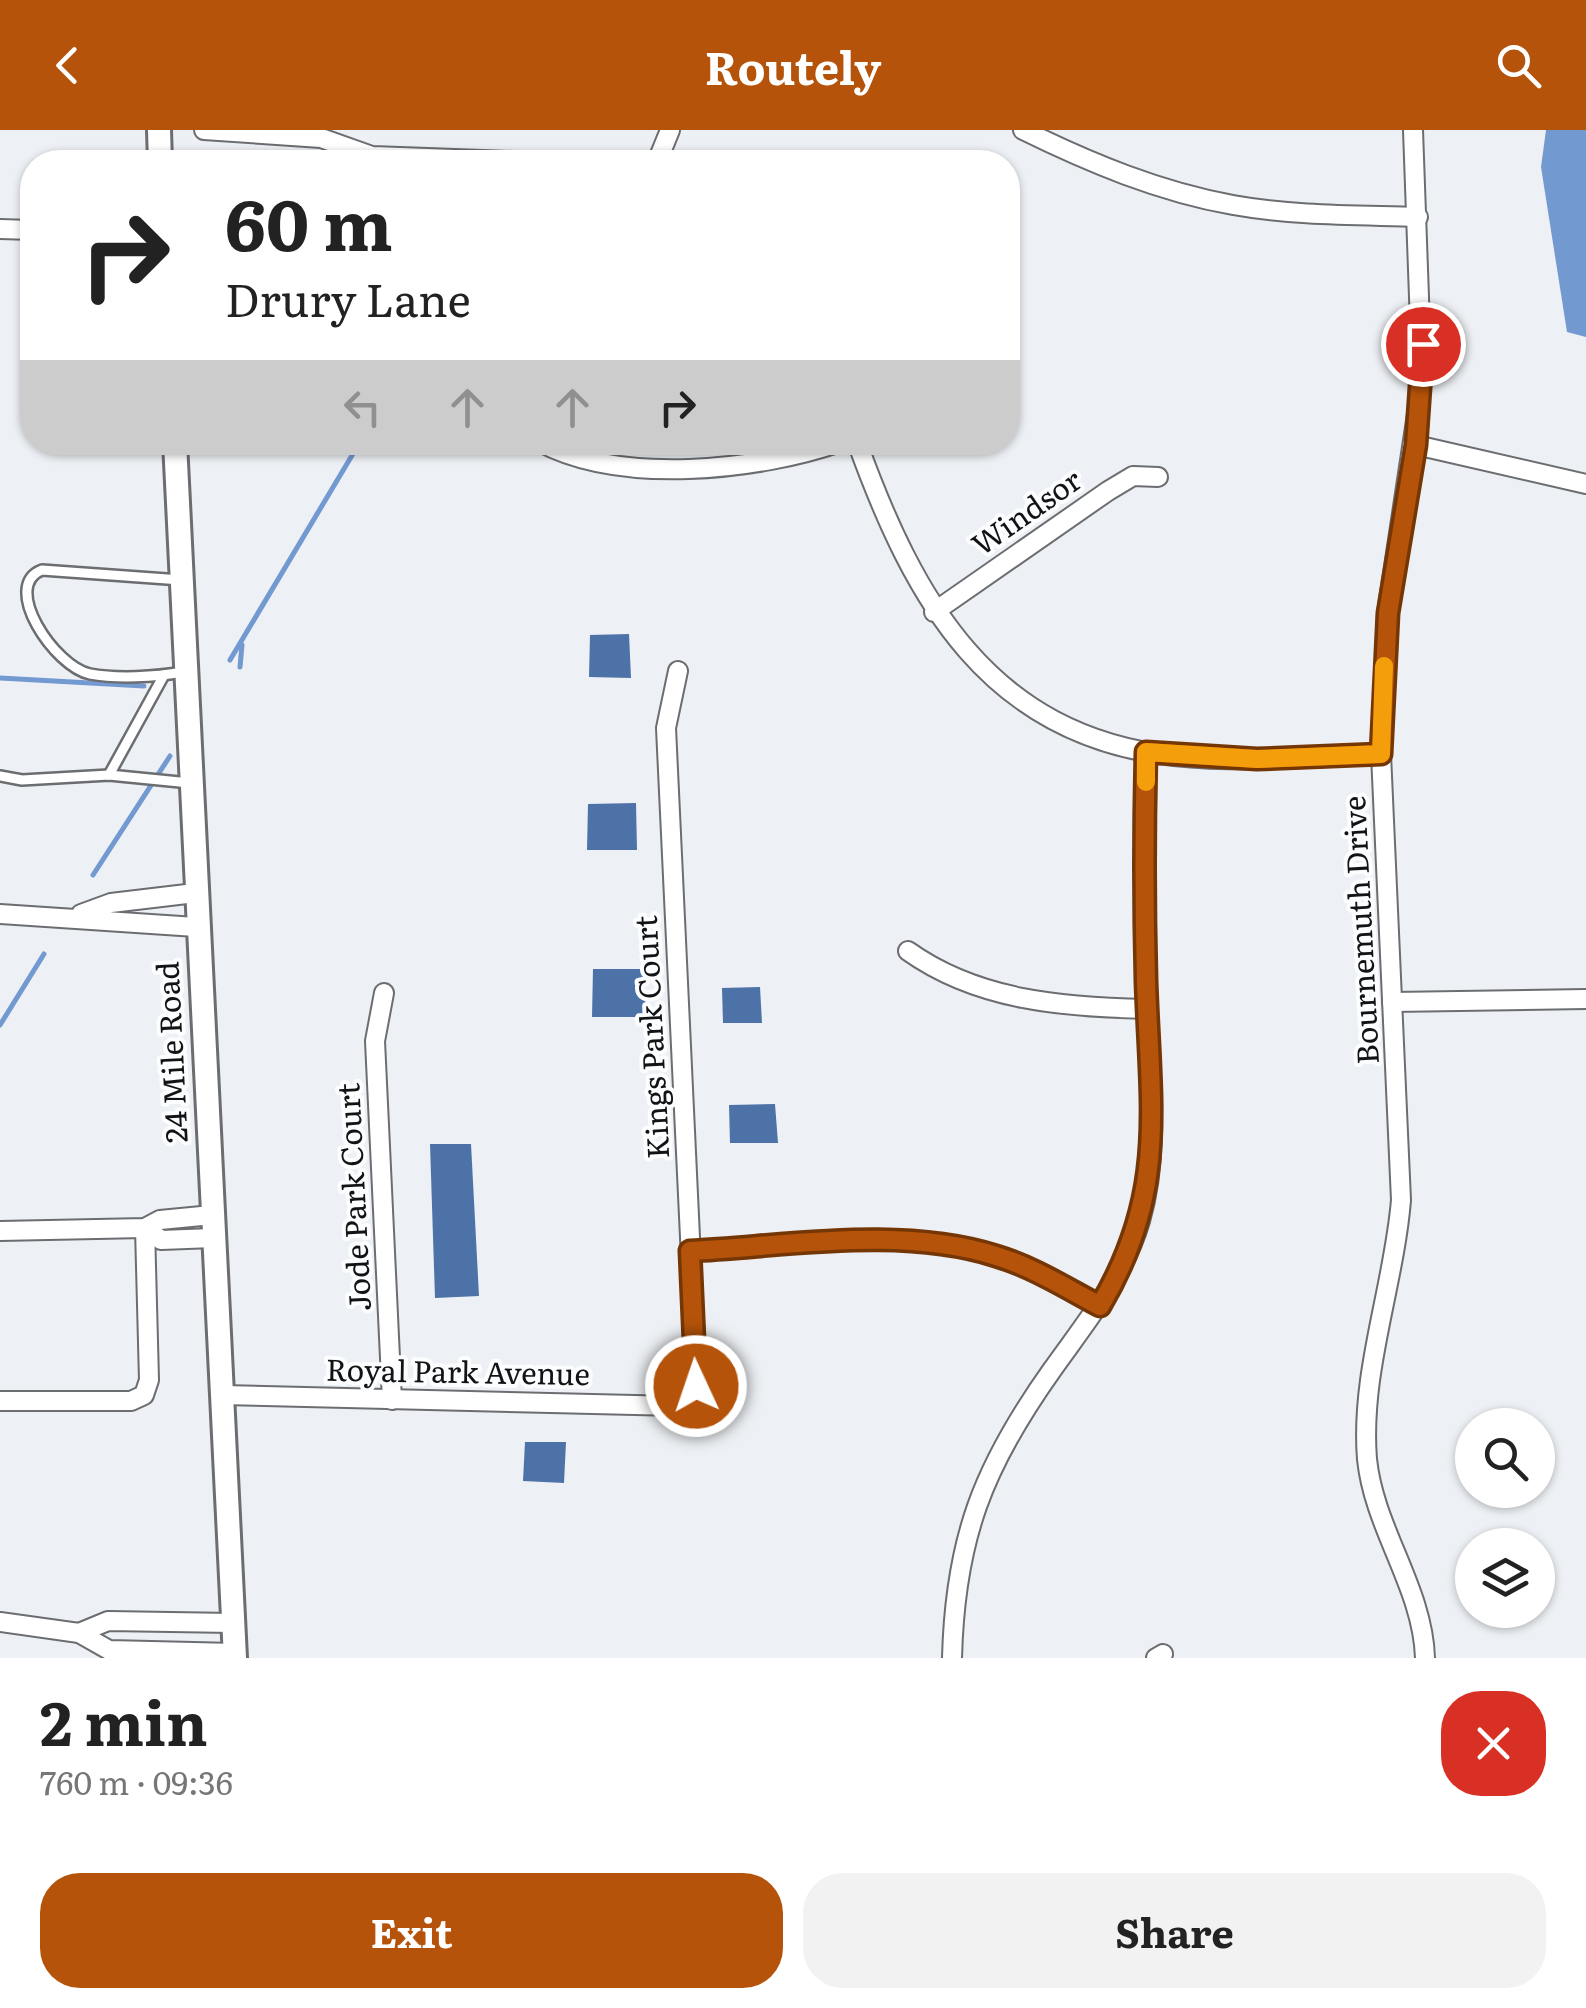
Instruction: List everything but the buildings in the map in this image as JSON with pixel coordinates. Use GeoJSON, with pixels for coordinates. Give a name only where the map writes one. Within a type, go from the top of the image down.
{"type":"FeatureCollection","features":[{"type":"Feature","properties":{"kind":"street"},"geometry":{"type":"LineString","coordinates":[[204,130],[321,138],[355,150]]}},
{"type":"Feature","properties":{"kind":"street"},"geometry":{"type":"LineString","coordinates":[[1023,130],[1120,173],[1203,198],[1311,214],[1418,217]]}},
{"type":"Feature","properties":{"kind":"street","name":"Bournemuth Drive"},"geometry":{"type":"LineString","coordinates":[[1413,130],[1423,344],[1416,445],[1388,613],[1381,754],[1401,1200],[1396,1257],[1372,1370],[1367,1458],[1376,1506],[1420,1624],[1425,1658]]}},
{"type":"Feature","properties":{"kind":"street"},"geometry":{"type":"LineString","coordinates":[[1416,445],[1586,484]]}},
{"type":"Feature","properties":{"kind":"street","name":"24 Mile Road"},"geometry":{"type":"LineString","coordinates":[[175,455],[182,580],[175,673],[190,783],[235,1656]]}},
{"type":"Feature","properties":{"kind":"street"},"geometry":{"type":"LineString","coordinates":[[570,455],[582,460],[688,467],[789,455]]}},
{"type":"Feature","properties":{"kind":"street"},"geometry":{"type":"LineString","coordinates":[[862,455],[896,544],[934,612],[964,650],[1016,696],[1088,733],[1146,752],[1257,759],[1381,754]]}},
{"type":"Feature","properties":{"kind":"street","name":"Windsor"},"geometry":{"type":"LineString","coordinates":[[934,612],[1108,490],[1133,476],[1158,477]]}},
{"type":"Feature","properties":{"kind":"street","name":"Kings Park Court"},"geometry":{"type":"LineString","coordinates":[[678,670],[666,728],[696,1386],[691,1400]]}},
{"type":"Feature","properties":{"kind":"street"},"geometry":{"type":"LineString","coordinates":[[952,1658],[957,1575],[981,1494],[1014,1424],[1100,1306],[1139,1224],[1150,1172],[1143,866],[1146,752]]}},
{"type":"Feature","properties":{"kind":"street"},"geometry":{"type":"LineString","coordinates":[[76,916],[111,904],[195,893]]}},
{"type":"Feature","properties":{"kind":"street"},"geometry":{"type":"LineString","coordinates":[[0,914],[76,916],[196,927]]}},
{"type":"Feature","properties":{"kind":"street"},"geometry":{"type":"LineString","coordinates":[[908,951],[945,974],[1012,997],[1064,1006],[1147,1009]]}},
{"type":"Feature","properties":{"kind":"street","name":"Jode Park Court"},"geometry":{"type":"LineString","coordinates":[[384,993],[375,1040],[392,1400]]}},
{"type":"Feature","properties":{"kind":"street"},"geometry":{"type":"LineString","coordinates":[[1392,1002],[1586,999]]}},
{"type":"Feature","properties":{"kind":"street"},"geometry":{"type":"LineString","coordinates":[[0,1231],[145,1228],[161,1240],[212,1226]]}},
{"type":"Feature","properties":{"kind":"street"},"geometry":{"type":"LineString","coordinates":[[0,1401],[131,1400],[144,1395],[150,1380],[145,1228]]}},
{"type":"Feature","properties":{"kind":"street"},"geometry":{"type":"LineString","coordinates":[[690,1251],[894,1242],[943,1245],[1024,1266],[1100,1306]]}},
{"type":"Feature","properties":{"kind":"street","name":"Royal Park Avenue"},"geometry":{"type":"LineString","coordinates":[[222,1395],[677,1406],[691,1400]]}},
{"type":"Feature","properties":{"kind":"street"},"geometry":{"type":"LineString","coordinates":[[0,1622],[79,1633],[109,1650],[235,1656]]}},
{"type":"Feature","properties":{"kind":"street"},"geometry":{"type":"LineString","coordinates":[[79,1633],[108,1622],[233,1623]]}},
{"type":"Feature","properties":{"kind":"lane"},"geometry":{"type":"LineString","coordinates":[[15,594],[27,574],[42,570],[182,580]]}},
{"type":"Feature","properties":{"kind":"lane"},"geometry":{"type":"LineString","coordinates":[[20,624],[87,674],[175,673]]}},
{"type":"Feature","properties":{"kind":"lane"},"geometry":{"type":"LineString","coordinates":[[109,775],[175,673]]}},
{"type":"Feature","properties":{"kind":"lane"},"geometry":{"type":"LineString","coordinates":[[0,776],[22,780],[109,775],[190,783]]}},
{"type":"Feature","properties":{"kind":"water"},"geometry":{"type":"Polygon","coordinates":[[[1546,130],[1586,130],[1586,337],[1567,332],[1541,167],[1546,130]]]}},
{"type":"Feature","properties":{"kind":"waterway"},"geometry":{"type":"LineString","coordinates":[[230,660],[352,455]]}},
{"type":"Feature","properties":{"kind":"waterway"},"geometry":{"type":"LineString","coordinates":[[240,667],[242,645]]}},
{"type":"Feature","properties":{"kind":"waterway"},"geometry":{"type":"LineString","coordinates":[[0,678],[144,686]]}},
{"type":"Feature","properties":{"kind":"waterway"},"geometry":{"type":"LineString","coordinates":[[93,875],[170,756]]}},
{"type":"Feature","properties":{"kind":"waterway"},"geometry":{"type":"LineString","coordinates":[[0,1025],[44,954]]}},
{"type":"Feature","properties":{"kind":"slow traffic"},"geometry":{"type":"LineString","coordinates":[[1146,782],[1146,752],[1257,759],[1381,754],[1384,666]]}},
{"type":"Feature","properties":{"kind":"route"},"geometry":{"type":"LineString","coordinates":[[696,1386],[690,1251],[894,1242],[943,1245],[994,1255],[1024,1266],[1100,1306],[1139,1224],[1150,1172],[1143,866],[1146,752],[1257,759],[1381,754],[1388,613],[1416,445],[1423,344]]}}]}
